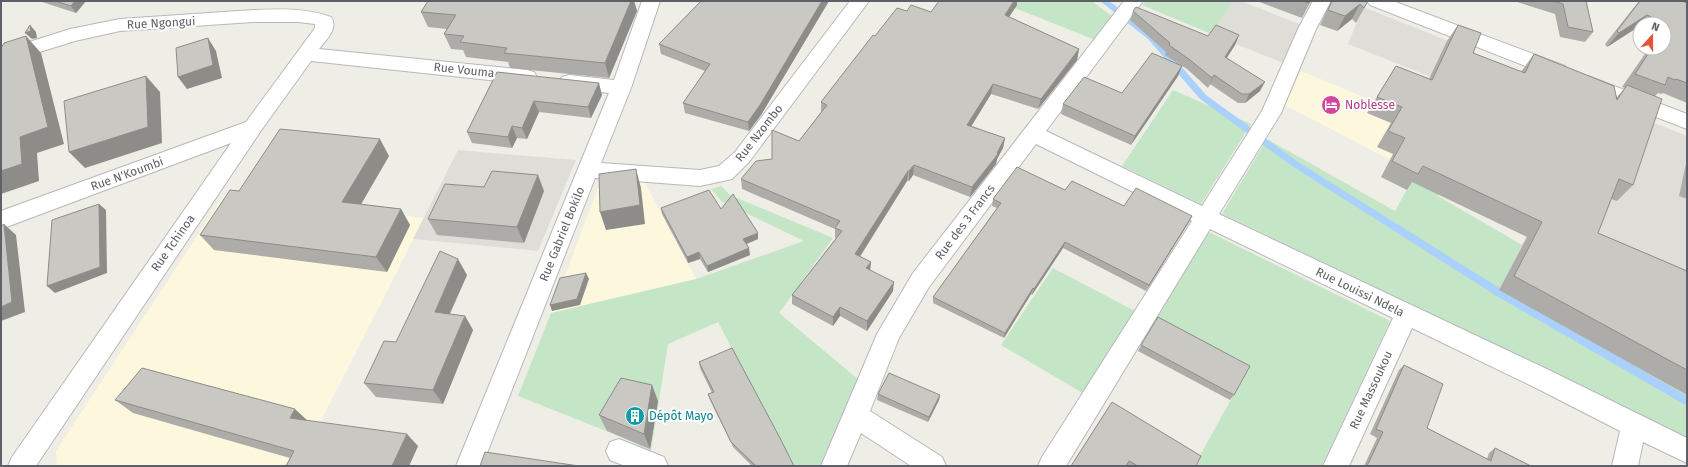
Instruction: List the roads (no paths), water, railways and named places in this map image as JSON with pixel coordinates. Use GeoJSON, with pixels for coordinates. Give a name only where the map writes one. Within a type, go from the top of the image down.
{"type":"FeatureCollection","features":[{"type":"Feature","properties":{"kind":"street"},"geometry":{"type":"LineString","coordinates":[[277,16],[288,1]]}},
{"type":"Feature","properties":{"kind":"street","name":"Rue Gabriel Bokilo"},"geometry":{"type":"LineString","coordinates":[[469,466],[621,88],[651,1]]}},
{"type":"Feature","properties":{"kind":"street","name":"Rue Nzombo"},"geometry":{"type":"LineString","coordinates":[[588,170],[700,178],[725,173],[742,157],[860,1]]}},
{"type":"Feature","properties":{"kind":"street","name":"Rue des 3 Francs"},"geometry":{"type":"LineString","coordinates":[[834,466],[889,334],[921,280],[1134,1]]}},
{"type":"Feature","properties":{"kind":"street"},"geometry":{"type":"LineString","coordinates":[[1051,466],[1271,113],[1307,29],[1322,1]]}},
{"type":"Feature","properties":{"kind":"street"},"geometry":{"type":"LineString","coordinates":[[1376,1],[1687,122]]}},
{"type":"Feature","properties":{"kind":"street","name":"Rue Ngongui"},"geometry":{"type":"LineString","coordinates":[[1,58],[74,35],[113,26],[277,16],[316,17],[325,21]]}},
{"type":"Feature","properties":{"kind":"street","name":"Rue Tchinoa"},"geometry":{"type":"LineString","coordinates":[[21,466],[253,127],[307,54],[324,29],[325,21]]}},
{"type":"Feature","properties":{"kind":"street","name":"Rue Vouma"},"geometry":{"type":"LineString","coordinates":[[307,54],[621,88]]}},
{"type":"Feature","properties":{"kind":"street","name":"Rue N'Koumbi"},"geometry":{"type":"LineString","coordinates":[[1,220],[253,127]]}},
{"type":"Feature","properties":{"kind":"street","name":"Rue Louissi Ndela"},"geometry":{"type":"LineString","coordinates":[[1033,134],[1406,315],[1526,371],[1687,451]]}},
{"type":"Feature","properties":{"kind":"street","name":"Rue Massoukou"},"geometry":{"type":"LineString","coordinates":[[1336,466],[1406,315]]}},
{"type":"Feature","properties":{"kind":"street"},"geometry":{"type":"LineString","coordinates":[[856,416],[933,466]]}},
{"type":"Feature","properties":{"kind":"street"},"geometry":{"type":"LineString","coordinates":[[1625,466],[1634,426]]}},
{"type":"Feature","properties":{"kind":"street"},"geometry":{"type":"LineString","coordinates":[[619,451],[655,466]]}},
{"type":"Feature","properties":{"kind":"waterway"},"geometry":{"type":"LineString","coordinates":[[1104,1],[1151,37],[1203,97],[1295,164],[1498,292],[1687,401]]}},
{"type":"Feature","properties":{"kind":"place","name":"Noblesse"},"geometry":{"type":"Point","coordinates":[1331,105]}},
{"type":"Feature","properties":{"kind":"place","name":"Dépôt Mayo"},"geometry":{"type":"Point","coordinates":[635,416]}}]}
